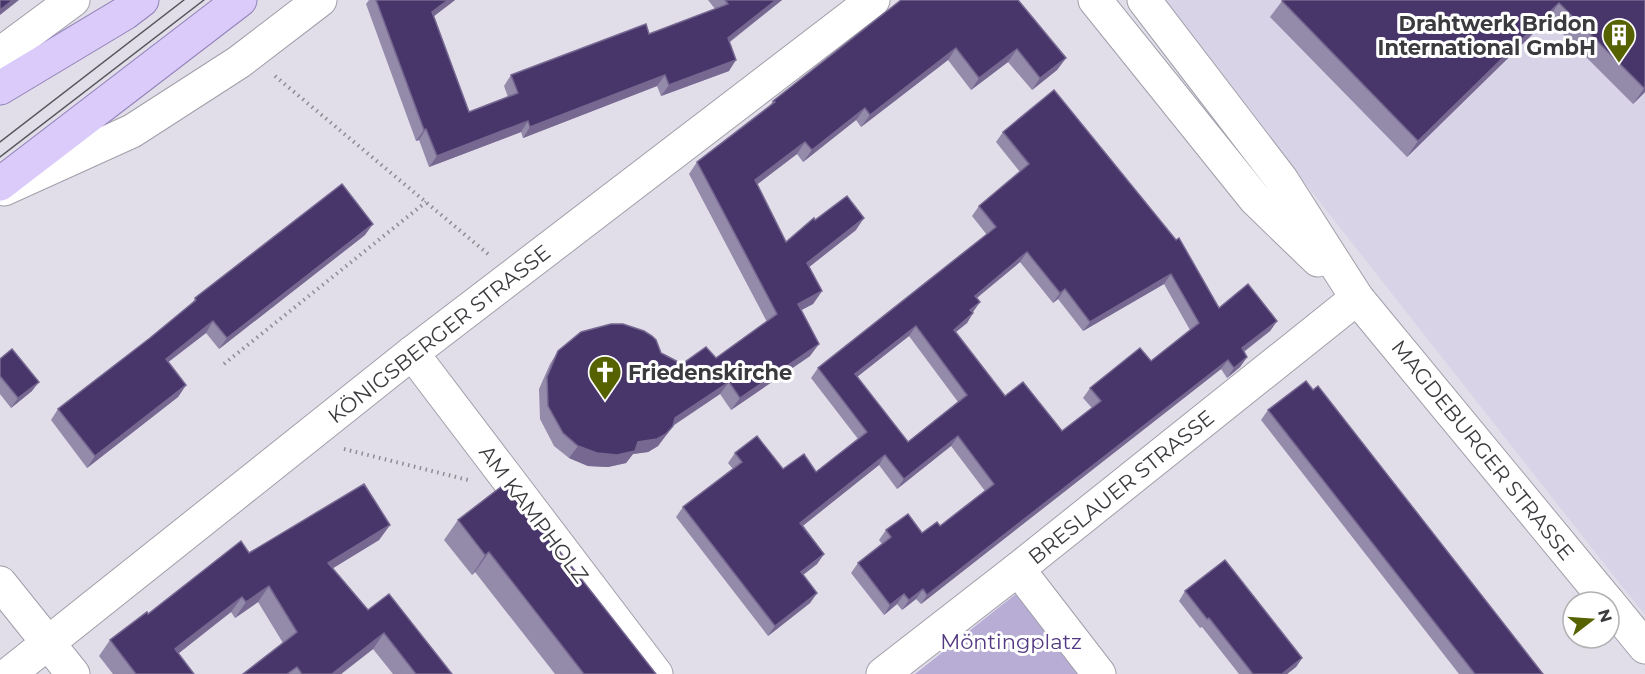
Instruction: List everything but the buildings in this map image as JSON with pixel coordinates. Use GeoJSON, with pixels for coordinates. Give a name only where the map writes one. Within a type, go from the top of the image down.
{"type":"FeatureCollection","features":[{"type":"Feature","properties":{"kind":"main road"},"geometry":{"type":"LineString","coordinates":[[0,88],[125,13],[142,0]]}},
{"type":"Feature","properties":{"kind":"main road"},"geometry":{"type":"LineString","coordinates":[[0,184],[240,0]]}},
{"type":"Feature","properties":{"kind":"street"},"geometry":{"type":"LineString","coordinates":[[0,54],[73,0]]}},
{"type":"Feature","properties":{"kind":"street"},"geometry":{"type":"LineString","coordinates":[[0,191],[132,131],[249,54],[320,0]]}},
{"type":"Feature","properties":{"kind":"street","name":"KÖNIGSBERGER STRASSE"},"geometry":{"type":"LineString","coordinates":[[9,674],[412,353],[873,0]]}},
{"type":"Feature","properties":{"kind":"street","name":"MAGDEBURGER STRASSE"},"geometry":{"type":"LineString","coordinates":[[1095,0],[1255,199],[1358,298],[1627,618]]}},
{"type":"Feature","properties":{"kind":"street","name":"MAGDEBURGER STRASSE"},"geometry":{"type":"LineString","coordinates":[[1144,0],[1281,179],[1358,298]]}},
{"type":"Feature","properties":{"kind":"street","name":"BRESLAUER STRASSE"},"geometry":{"type":"LineString","coordinates":[[883,674],[1358,298]]}},
{"type":"Feature","properties":{"kind":"street","name":"AM KAMPHOLZ"},"geometry":{"type":"LineString","coordinates":[[412,353],[656,674]]}},
{"type":"Feature","properties":{"kind":"street"},"geometry":{"type":"LineString","coordinates":[[1018,569],[1100,674]]}},
{"type":"Feature","properties":{"kind":"street"},"geometry":{"type":"LineString","coordinates":[[0,583],[73,674]]}},
{"type":"Feature","properties":{"kind":"path"},"geometry":{"type":"LineString","coordinates":[[249,54],[514,275]]}},
{"type":"Feature","properties":{"kind":"path"},"geometry":{"type":"LineString","coordinates":[[224,364],[426,202]]}},
{"type":"Feature","properties":{"kind":"path"},"geometry":{"type":"LineString","coordinates":[[306,439],[519,493]]}},
{"type":"Feature","properties":{"kind":"shaded area"},"geometry":{"type":"Polygon","coordinates":[[[1161,0],[1645,0],[1645,615],[1617,580],[1161,0]]]}},
{"type":"Feature","properties":{"kind":"green space","name":"Möntingplatz"},"geometry":{"type":"Polygon","coordinates":[[[1017,593],[1080,674],[915,674],[1017,593]]]}},
{"type":"Feature","properties":{"kind":"tram line"},"geometry":{"type":"LineString","coordinates":[[0,142],[184,0]]}},
{"type":"Feature","properties":{"kind":"tram line"},"geometry":{"type":"LineString","coordinates":[[0,157],[204,0]]}},
{"type":"Feature","properties":{"kind":"place","name":"Drahtwerk Bridon International GmbH"},"geometry":{"type":"Point","coordinates":[1619,64]}},
{"type":"Feature","properties":{"kind":"place","name":"Friedenskirche"},"geometry":{"type":"Point","coordinates":[605,401]}}]}
